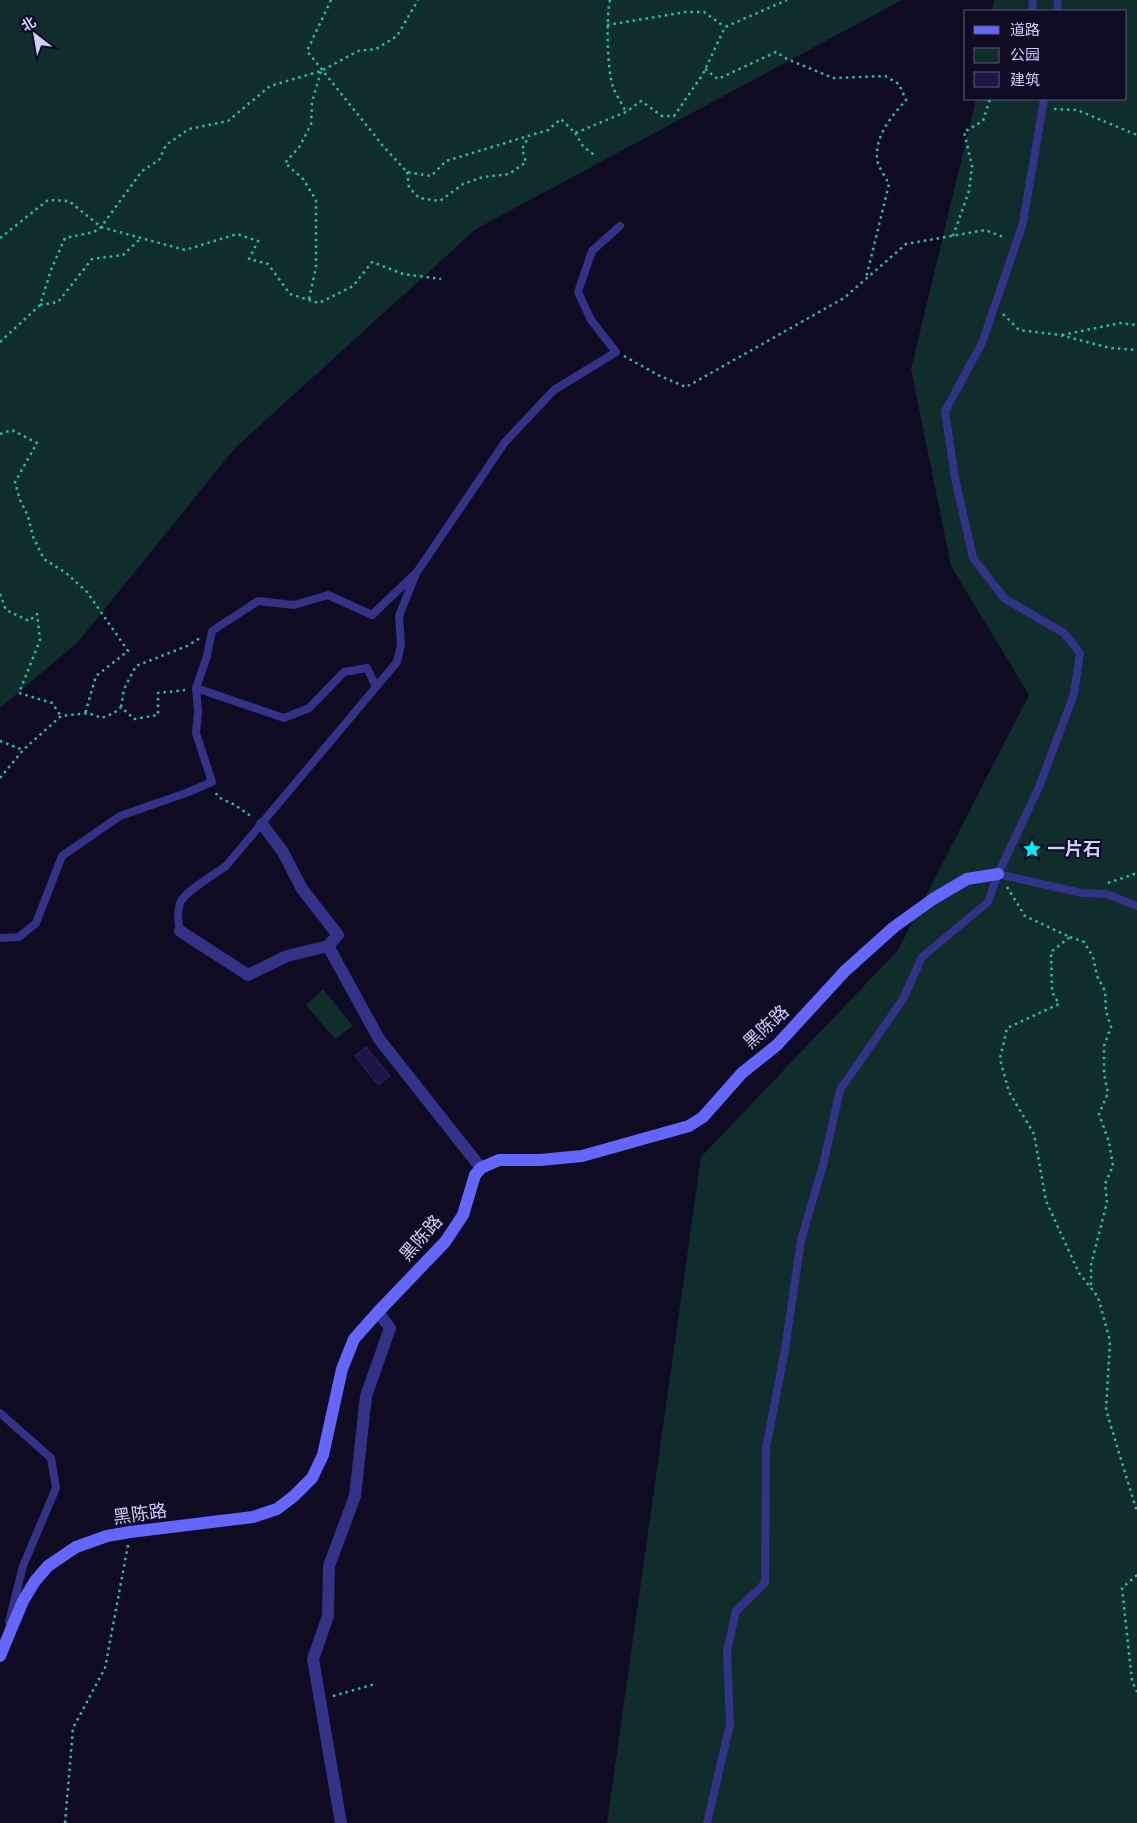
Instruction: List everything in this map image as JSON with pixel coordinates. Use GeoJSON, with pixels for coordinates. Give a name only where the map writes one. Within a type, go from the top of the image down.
{"type":"FeatureCollection","features":[{"type":"Feature","properties":{"kind":"street"},"geometry":{"type":"LineString","coordinates":[[180,931],[248,975],[287,956],[328,946],[338,935],[302,889],[283,852],[262,824]]}},
{"type":"Feature","properties":{"kind":"street","name":"黑陈路"},"geometry":{"type":"LineString","coordinates":[[2,1651],[23,1601],[35,1582],[48,1566],[76,1546],[107,1536],[130,1532],[253,1517],[277,1510],[312,1478],[323,1455],[342,1369],[354,1339],[445,1242],[463,1215],[475,1175],[481,1168],[499,1160],[540,1160],[582,1156],[688,1126],[703,1117],[742,1073],[777,1045],[845,971],[894,926],[933,899],[967,879],[998,874]]}},
{"type":"Feature","properties":{"kind":"street"},"geometry":{"type":"LineString","coordinates":[[328,946],[379,1039],[481,1168]]}},
{"type":"Feature","properties":{"kind":"street"},"geometry":{"type":"LineString","coordinates":[[341,1823],[313,1660],[328,1616],[329,1566],[355,1496],[366,1396],[390,1328],[378,1312]]}},
{"type":"Feature","properties":{"kind":"lane"},"geometry":{"type":"LineString","coordinates":[[707,1823],[730,1724],[727,1651],[736,1611],[766,1583],[766,1448],[785,1350],[801,1240],[823,1165],[840,1090],[903,999],[922,957],[988,902],[998,874],[1039,787],[1074,694],[1080,653],[1064,633],[1005,600],[973,558],[955,478],[945,411],[982,343],[1016,242],[1022,223],[1044,100]]}},
{"type":"Feature","properties":{"kind":"lane"},"geometry":{"type":"LineString","coordinates":[[180,931],[178,921],[180,902],[194,888],[226,866],[397,662],[401,646],[399,616],[417,572],[505,442],[554,390],[616,352],[592,320],[578,292],[592,251],[620,226]]}},
{"type":"Feature","properties":{"kind":"lane"},"geometry":{"type":"LineString","coordinates":[[0,938],[19,937],[36,923],[62,856],[120,816],[212,782],[196,733],[198,712],[196,688],[207,656],[212,631],[258,601],[294,605],[328,595],[372,615],[417,572]]}},
{"type":"Feature","properties":{"kind":"lane"},"geometry":{"type":"LineString","coordinates":[[196,688],[284,718],[309,708],[344,672],[368,668],[376,687]]}},
{"type":"Feature","properties":{"kind":"lane"},"geometry":{"type":"LineString","coordinates":[[998,874],[1082,893],[1107,894],[1137,906]]}},
{"type":"Feature","properties":{"kind":"lane"},"geometry":{"type":"LineString","coordinates":[[0,1413],[51,1458],[56,1488],[23,1566],[2,1651]]}},
{"type":"Feature","properties":{"kind":"path"},"geometry":{"type":"LineString","coordinates":[[331,0],[308,51],[383,146],[407,172],[409,187],[419,198],[440,200],[463,184],[483,177],[509,174],[526,162],[522,149],[530,136]]}},
{"type":"Feature","properties":{"kind":"path"},"geometry":{"type":"LineString","coordinates":[[0,342],[40,305],[51,270],[65,238],[94,232],[101,227],[142,171],[159,160],[166,145],[190,129],[228,121],[270,86],[322,71],[358,51],[376,48],[397,36],[418,0]]}},
{"type":"Feature","properties":{"kind":"path"},"geometry":{"type":"LineString","coordinates":[[610,0],[607,13],[613,87],[626,112]]}},
{"type":"Feature","properties":{"kind":"path"},"geometry":{"type":"LineString","coordinates":[[575,133],[626,112],[641,101],[662,116],[674,116],[705,69],[725,27],[787,0]]}},
{"type":"Feature","properties":{"kind":"path"},"geometry":{"type":"LineString","coordinates":[[608,25],[686,12],[704,12],[725,27]]}},
{"type":"Feature","properties":{"kind":"path"},"geometry":{"type":"LineString","coordinates":[[705,69],[718,79],[776,52],[787,59],[833,78],[885,76],[899,84],[906,100],[886,123],[878,146],[877,160],[889,184],[866,278]]}},
{"type":"Feature","properties":{"kind":"path"},"geometry":{"type":"LineString","coordinates":[[309,300],[316,267],[316,200],[303,179],[285,163],[300,146],[312,124],[312,102],[322,71]]}},
{"type":"Feature","properties":{"kind":"path"},"geometry":{"type":"LineString","coordinates":[[953,236],[969,191],[972,166],[964,132],[983,121],[990,100]]}},
{"type":"Feature","properties":{"kind":"path"},"geometry":{"type":"LineString","coordinates":[[1051,104],[1053,108],[1077,110],[1137,135]]}},
{"type":"Feature","properties":{"kind":"path"},"geometry":{"type":"LineString","coordinates":[[407,172],[431,176],[446,161],[548,130],[562,119],[575,133],[583,146],[594,155]]}},
{"type":"Feature","properties":{"kind":"path"},"geometry":{"type":"LineString","coordinates":[[0,238],[48,200],[69,201],[101,227],[185,250],[237,234],[258,241],[249,259],[268,264],[290,294],[319,304],[353,286],[372,262],[402,274],[441,278]]}},
{"type":"Feature","properties":{"kind":"path"},"geometry":{"type":"LineString","coordinates":[[616,352],[660,376],[686,387],[844,298],[906,244],[985,230],[1016,242]]}},
{"type":"Feature","properties":{"kind":"path"},"geometry":{"type":"LineString","coordinates":[[40,305],[58,302],[92,259],[123,255],[140,239]]}},
{"type":"Feature","properties":{"kind":"path"},"geometry":{"type":"LineString","coordinates":[[995,305],[1019,330],[1060,335],[1110,348],[1137,350]]}},
{"type":"Feature","properties":{"kind":"path"},"geometry":{"type":"LineString","coordinates":[[1060,335],[1120,323],[1137,325]]}},
{"type":"Feature","properties":{"kind":"path"},"geometry":{"type":"LineString","coordinates":[[0,434],[12,430],[37,443],[15,482],[20,500],[28,516],[33,538],[44,559],[66,573],[87,592],[128,651],[96,676],[85,714]]}},
{"type":"Feature","properties":{"kind":"path"},"geometry":{"type":"LineString","coordinates":[[0,594],[6,610],[29,621],[37,614],[40,640],[19,693],[52,703],[61,716]]}},
{"type":"Feature","properties":{"kind":"path"},"geometry":{"type":"LineString","coordinates":[[0,778],[23,750],[61,716],[85,714],[102,718],[114,713],[121,708],[124,689],[136,666],[187,646],[212,631]]}},
{"type":"Feature","properties":{"kind":"path"},"geometry":{"type":"LineString","coordinates":[[121,708],[134,718],[158,715],[158,694],[196,688]]}},
{"type":"Feature","properties":{"kind":"path"},"geometry":{"type":"LineString","coordinates":[[0,741],[23,750]]}},
{"type":"Feature","properties":{"kind":"path"},"geometry":{"type":"LineString","coordinates":[[212,782],[218,797],[235,805],[262,824]]}},
{"type":"Feature","properties":{"kind":"path"},"geometry":{"type":"LineString","coordinates":[[998,874],[1025,916],[1084,942],[1093,957],[1097,976],[1105,990],[1106,1011],[1111,1028],[1104,1046],[1104,1074],[1108,1093],[1099,1114],[1109,1142],[1113,1166],[1105,1184],[1107,1202],[1091,1265],[1091,1288]]}},
{"type":"Feature","properties":{"kind":"path"},"geometry":{"type":"LineString","coordinates":[[1070,937],[1051,952],[1052,992],[1059,1004],[1007,1028],[1000,1059],[1010,1092],[1034,1134],[1046,1201],[1079,1273],[1098,1296],[1110,1341],[1106,1410],[1137,1512]]}},
{"type":"Feature","properties":{"kind":"path"},"geometry":{"type":"LineString","coordinates":[[65,1823],[72,1728],[105,1668],[130,1532]]}},
{"type":"Feature","properties":{"kind":"path"},"geometry":{"type":"LineString","coordinates":[[1137,1575],[1122,1588],[1132,1681],[1137,1692]]}},
{"type":"Feature","properties":{"kind":"path"},"geometry":{"type":"LineString","coordinates":[[320,1700],[374,1684]]}},
{"type":"Feature","properties":{"kind":"green space"},"geometry":{"type":"Polygon","coordinates":[[[0,0],[902,0],[476,229],[235,448],[78,642],[0,708],[0,0]]]}},
{"type":"Feature","properties":{"kind":"green space"},"geometry":{"type":"Polygon","coordinates":[[[994,0],[1137,0],[1137,1823],[607,1823],[701,1157],[898,950],[1029,695],[951,566],[911,369],[976,100],[1127,100],[1127,10],[992,10],[994,0]]]}},
{"type":"Feature","properties":{"kind":"green space"},"geometry":{"type":"Polygon","coordinates":[[[323,989],[353,1026],[335,1039],[306,1005],[323,989]]]}},
{"type":"Feature","properties":{"kind":"building"},"geometry":{"type":"Polygon","coordinates":[[[366,1047],[390,1076],[378,1085],[355,1056],[366,1047]]]}},
{"type":"Feature","properties":{"kind":"place","name":"一片石"},"geometry":{"type":"Point","coordinates":[1032,849]}}]}
